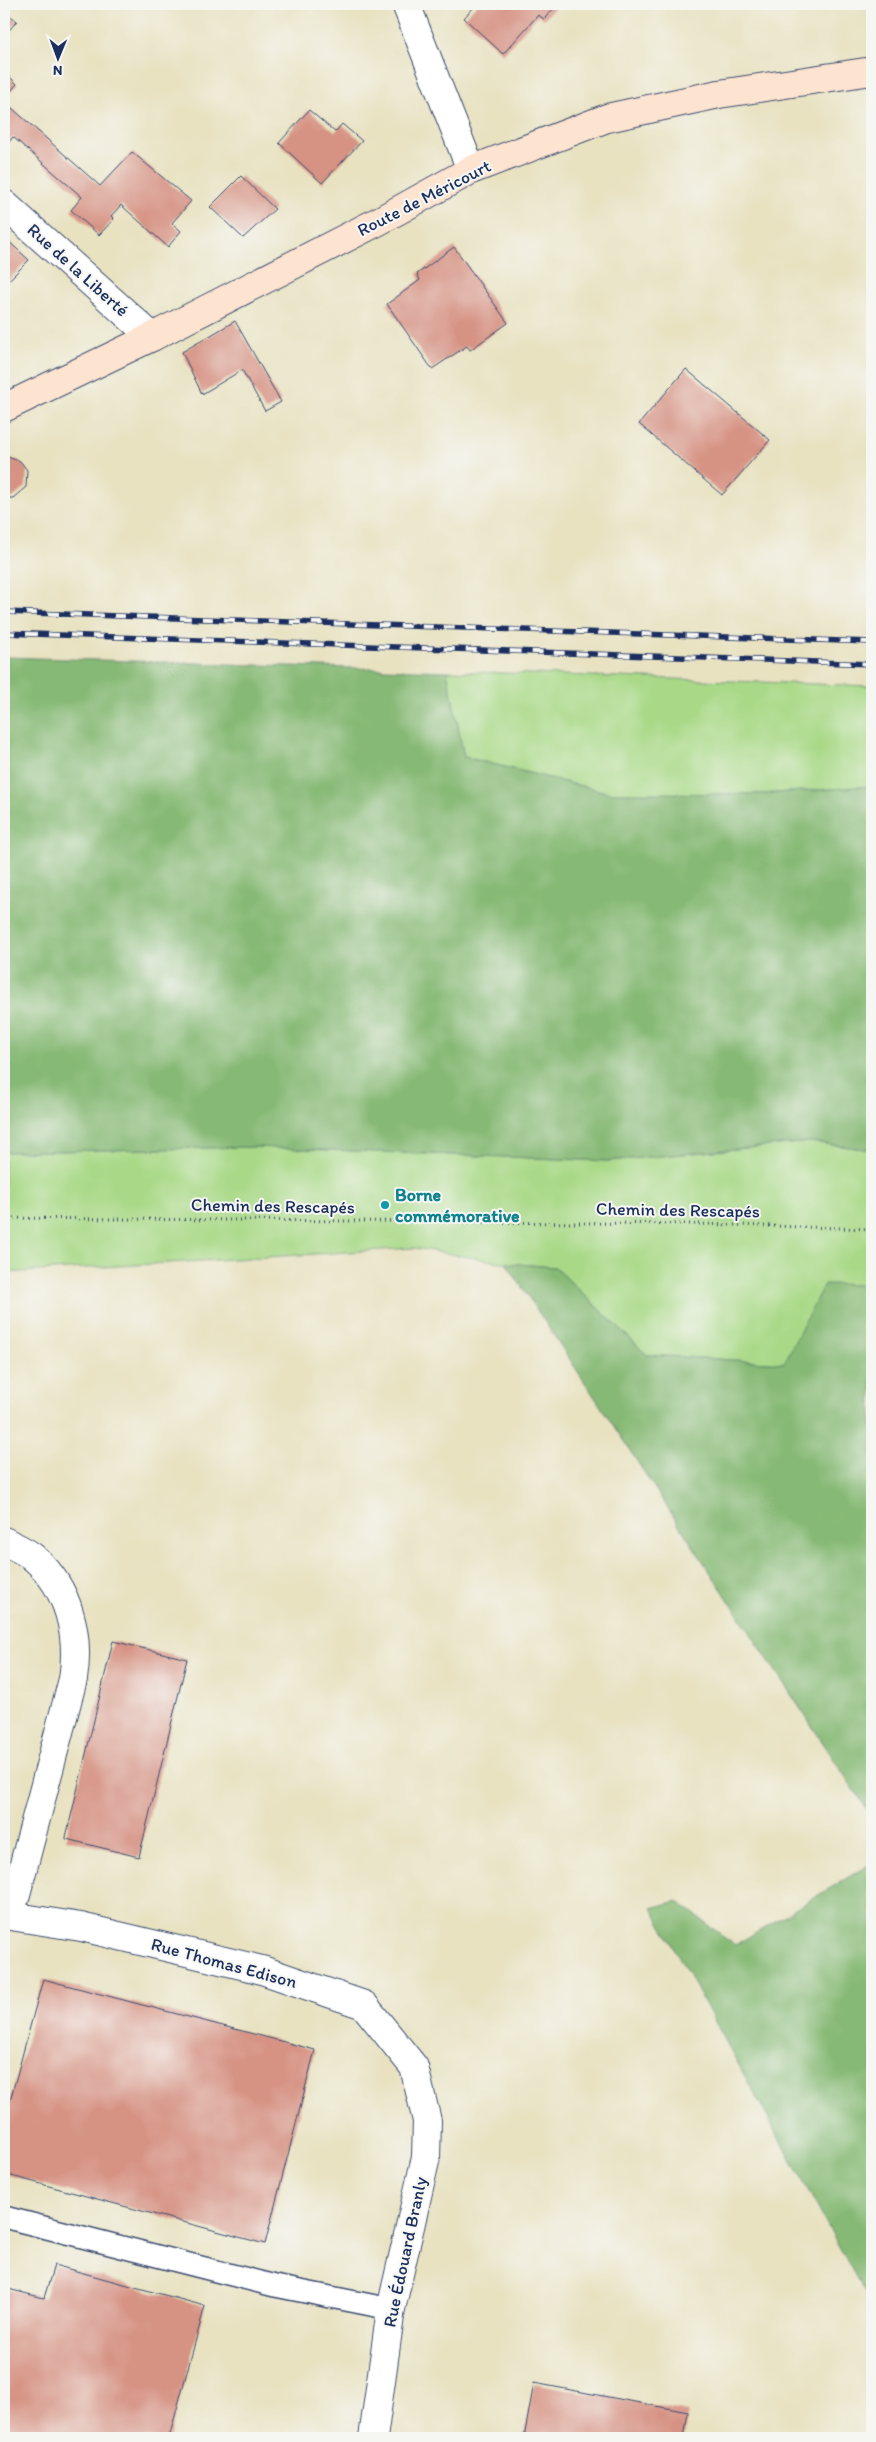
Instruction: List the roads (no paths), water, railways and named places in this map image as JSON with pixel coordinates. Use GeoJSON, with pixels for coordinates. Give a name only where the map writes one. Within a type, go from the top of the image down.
{"type":"FeatureCollection","features":[{"type":"Feature","properties":{"kind":"street"},"geometry":{"type":"LineString","coordinates":[[406,4],[471,170]]}},
{"type":"Feature","properties":{"kind":"street","name":"Route de Méricourt"},"geometry":{"type":"LineString","coordinates":[[4,408],[152,337],[379,221],[471,170],[607,118],[719,94],[872,71]]}},
{"type":"Feature","properties":{"kind":"street","name":"Rue de la Liberté"},"geometry":{"type":"LineString","coordinates":[[4,204],[152,337]]}},
{"type":"Feature","properties":{"kind":"street"},"geometry":{"type":"LineString","coordinates":[[4,1541],[34,1558],[61,1590],[74,1631],[77,1656],[73,1679],[15,1898],[4,1911]]}},
{"type":"Feature","properties":{"kind":"street","name":"Rue Thomas Edison"},"geometry":{"type":"LineString","coordinates":[[4,1915],[80,1927],[262,1970],[364,2005],[414,2067]]}},
{"type":"Feature","properties":{"kind":"street","name":"Rue Édouard Branly"},"geometry":{"type":"LineString","coordinates":[[373,2438],[392,2309],[426,2157],[427,2121],[414,2067]]}},
{"type":"Feature","properties":{"kind":"lane"},"geometry":{"type":"LineString","coordinates":[[4,2217],[275,2286],[392,2309]]}},
{"type":"Feature","properties":{"kind":"railway"},"geometry":{"type":"LineString","coordinates":[[4,612],[872,642]]}},
{"type":"Feature","properties":{"kind":"railway"},"geometry":{"type":"LineString","coordinates":[[4,633],[872,664]]}},
{"type":"Feature","properties":{"kind":"place","name":"Borne commémorative"},"geometry":{"type":"Point","coordinates":[385,1205]}}]}
